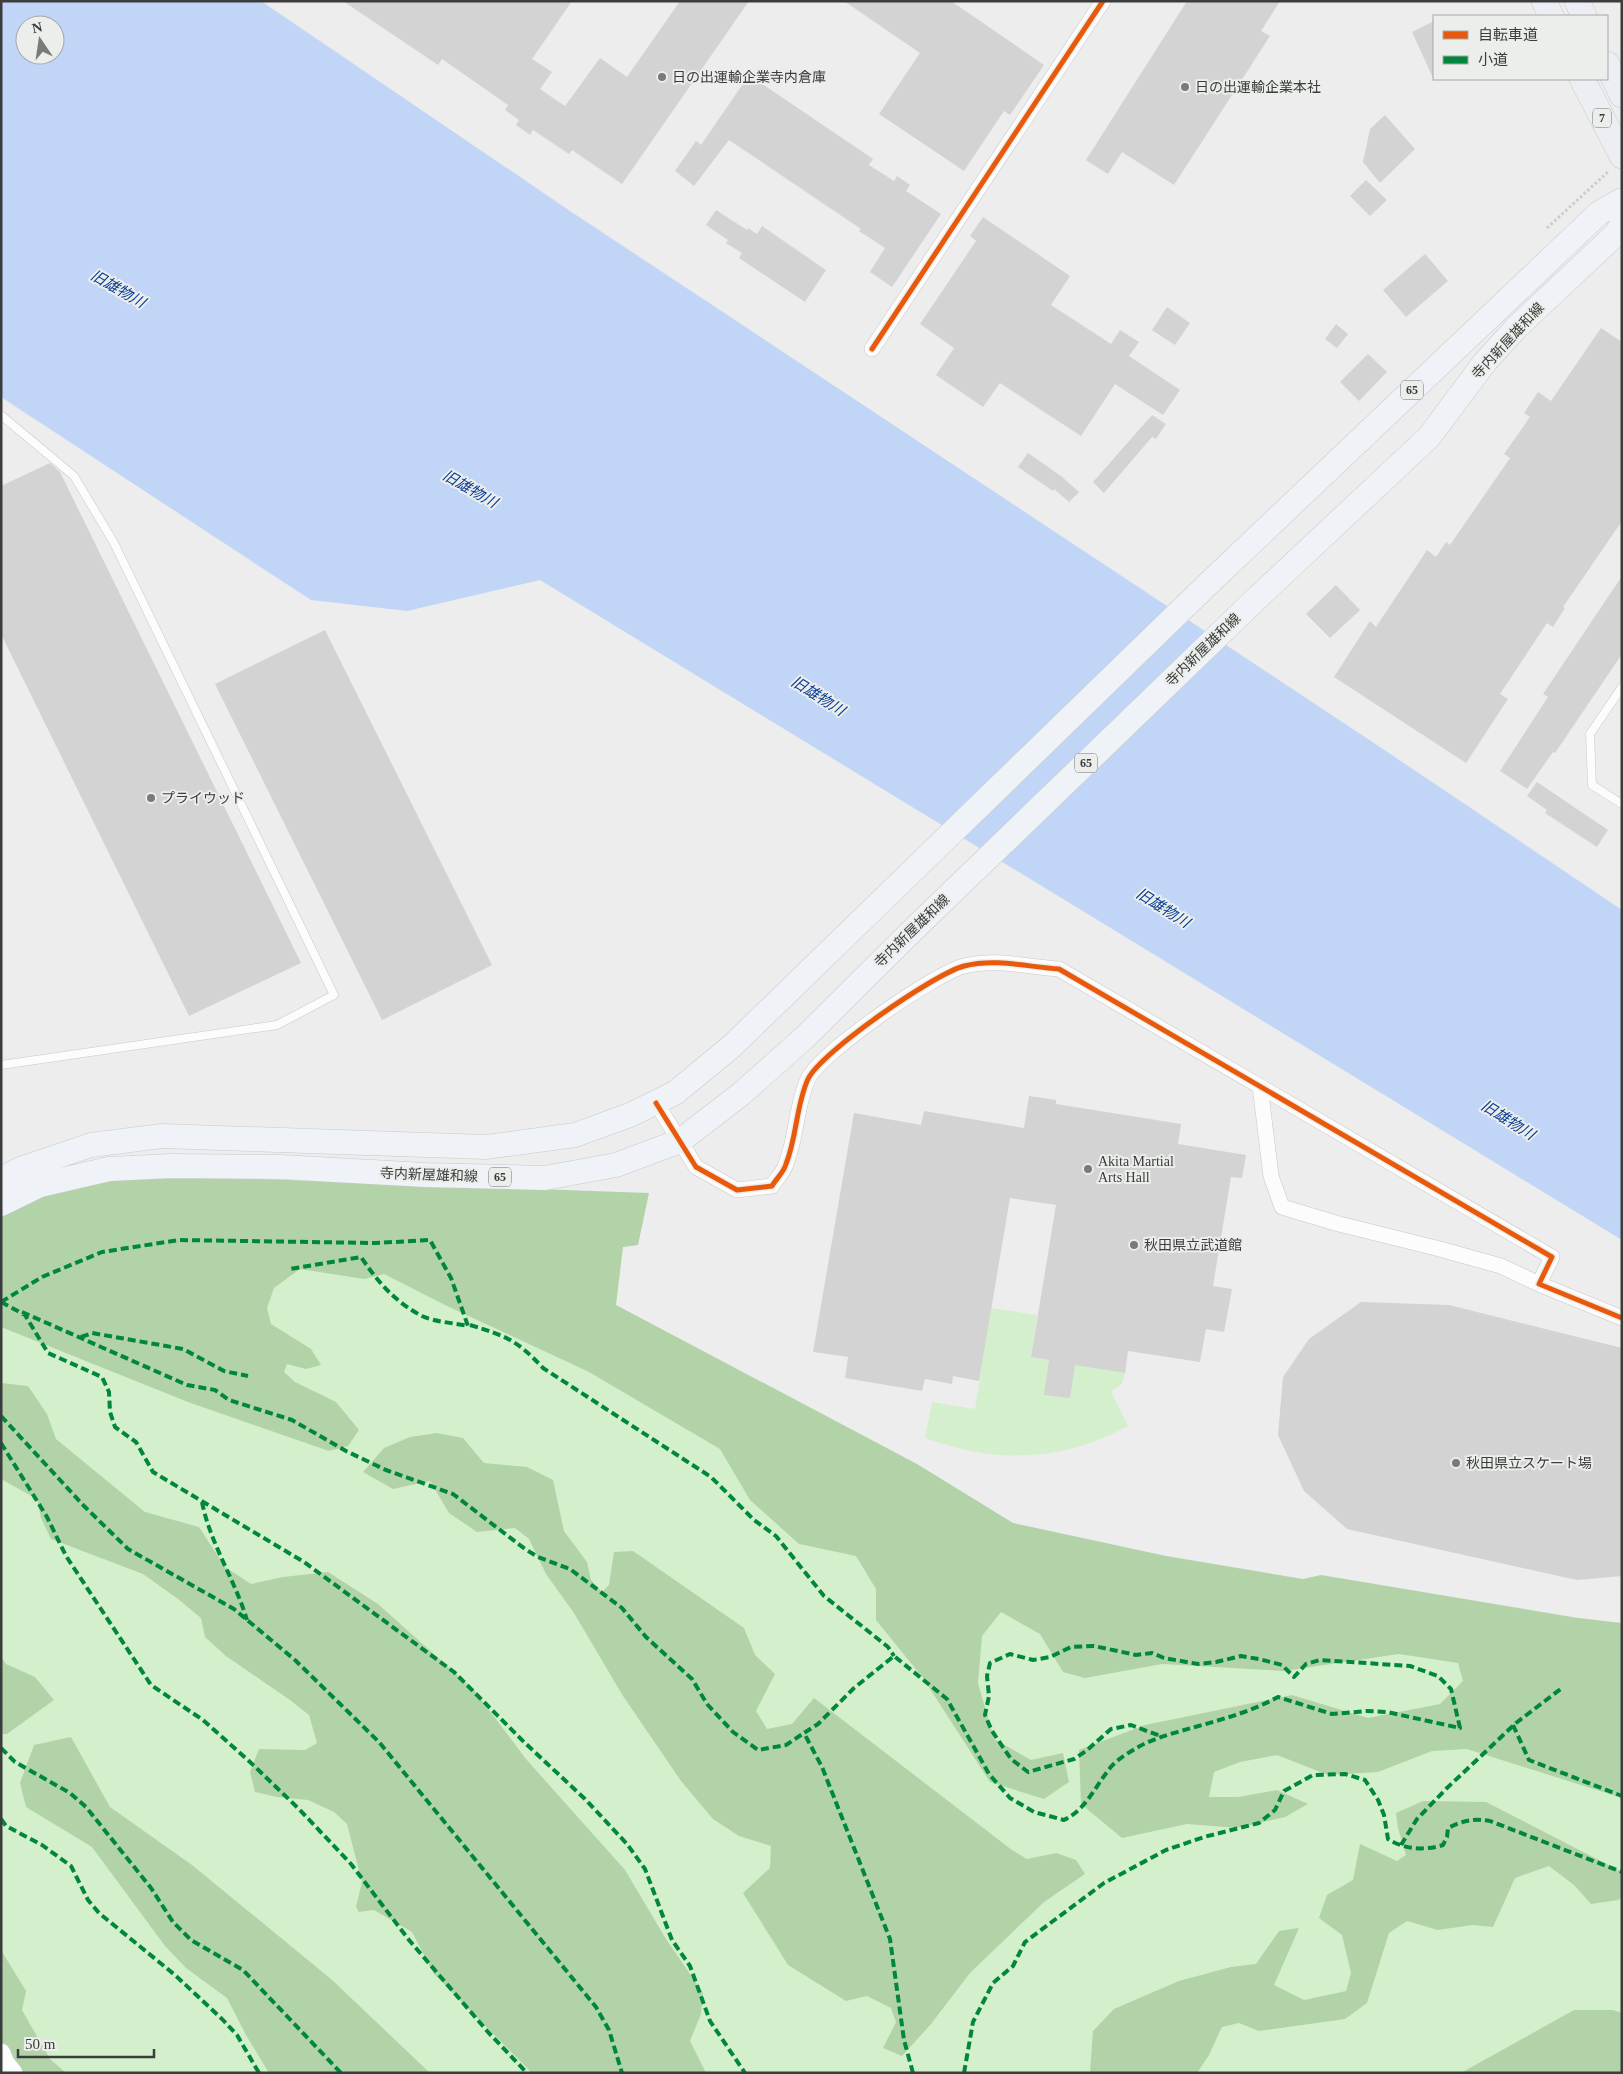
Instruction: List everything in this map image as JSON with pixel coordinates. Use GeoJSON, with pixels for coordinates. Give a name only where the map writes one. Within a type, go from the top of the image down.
{"type":"FeatureCollection","features":[{"type":"Feature","properties":{"kind":"highway"},"geometry":{"type":"LineString","coordinates":[[1544,1],[1551,15]]}},
{"type":"Feature","properties":{"kind":"highway"},"geometry":{"type":"LineString","coordinates":[[1577,1],[1584,15]]}},
{"type":"Feature","properties":{"kind":"highway","name":"7"},"geometry":{"type":"LineString","coordinates":[[1608,66],[1622,95]]}},
{"type":"Feature","properties":{"kind":"highway","name":"7"},"geometry":{"type":"LineString","coordinates":[[1582,80],[1618,161]]}},
{"type":"Feature","properties":{"kind":"main road","name":"寺内新屋雄和線"},"geometry":{"type":"LineString","coordinates":[[1,1179],[20,1169],[91,1145],[162,1136],[486,1146],[575,1135],[630,1115],[675,1093],[732,1046],[885,895],[1206,586],[1599,212],[1622,200]]}},
{"type":"Feature","properties":{"kind":"main road","name":"寺内新屋雄和線"},"geometry":{"type":"LineString","coordinates":[[1,1204],[40,1185],[110,1169],[162,1166],[282,1167],[426,1175],[545,1178],[616,1165],[680,1141],[741,1094],[804,1038],[917,926],[1255,600],[1429,437],[1485,362],[1516,328],[1616,234],[1622,224]]}},
{"type":"Feature","properties":{"kind":"street"},"geometry":{"type":"LineString","coordinates":[[872,349],[1103,1]]}},
{"type":"Feature","properties":{"kind":"street"},"geometry":{"type":"LineString","coordinates":[[656,1103],[696,1167],[737,1190],[772,1186],[786,1165],[809,1078],[832,1053],[921,986],[964,966],[1001,962],[1059,969],[1552,1257],[1539,1284]]}},
{"type":"Feature","properties":{"kind":"street"},"geometry":{"type":"LineString","coordinates":[[1260,1086],[1271,1176],[1282,1207],[1339,1224],[1501,1266],[1539,1284],[1622,1318]]}},
{"type":"Feature","properties":{"kind":"street"},"geometry":{"type":"LineString","coordinates":[[1,2053],[10,2072]]}},
{"type":"Feature","properties":{"kind":"lane"},"geometry":{"type":"LineString","coordinates":[[1,415],[74,476],[114,543],[334,995],[278,1024],[1,1065]]}},
{"type":"Feature","properties":{"kind":"lane"},"geometry":{"type":"LineString","coordinates":[[1622,687],[1590,734],[1592,785],[1622,804]]}},
{"type":"Feature","properties":{"kind":"path"},"geometry":{"type":"LineString","coordinates":[[1547,228],[1618,161]]}},
{"type":"Feature","properties":{"kind":"green space"},"geometry":{"type":"Polygon","coordinates":[[[110,1177],[202,1177],[649,1193],[638,1245],[623,1247],[616,1305],[917,1464],[1013,1523],[1166,1556],[1303,1579],[1321,1575],[1578,1618],[1622,1623],[1622,1798],[1467,1749],[1432,1751],[1378,1772],[1328,1775],[1277,1755],[1240,1762],[1214,1772],[1209,1797],[1238,1797],[1277,1790],[1308,1804],[1285,1817],[1237,1828],[1187,1824],[1122,1838],[1081,1804],[1079,1750],[1145,1725],[1292,1695],[1368,1718],[1440,1704],[1463,1681],[1458,1663],[1399,1654],[1284,1671],[1162,1664],[1085,1678],[1063,1672],[1040,1634],[1001,1612],[982,1636],[978,1683],[994,1739],[1031,1760],[1063,1753],[1069,1782],[1044,1799],[990,1782],[923,1678],[876,1620],[876,1589],[856,1556],[799,1544],[750,1500],[720,1449],[589,1372],[447,1306],[384,1274],[364,1279],[300,1269],[274,1288],[267,1308],[271,1324],[311,1349],[321,1365],[306,1369],[287,1364],[284,1372],[295,1382],[336,1402],[359,1430],[348,1446],[329,1451],[188,1402],[1,1327],[1,1214],[35,1193],[110,1177]]]}},
{"type":"Feature","properties":{"kind":"green space"},"geometry":{"type":"Polygon","coordinates":[[[328,1228],[922,1553],[1447,1630],[1622,1723],[1622,2073],[38,2073],[1,2008],[1,1295],[328,1228]]]}},
{"type":"Feature","properties":{"kind":"green space"},"geometry":{"type":"Polygon","coordinates":[[[991,1308],[1037,1315],[1031,1357],[1125,1373],[1122,1384],[1111,1392],[1128,1426],[1078,1447],[1028,1455],[977,1452],[925,1438],[932,1402],[975,1409],[991,1308]]]}},
{"type":"Feature","properties":{"kind":"green space"},"geometry":{"type":"Polygon","coordinates":[[[1,1383],[28,1386],[47,1414],[56,1439],[145,1512],[199,1527],[225,1567],[251,1584],[283,1577],[328,1572],[378,1604],[474,1690],[526,1759],[625,1870],[666,1939],[703,1993],[701,2014],[690,2041],[706,2073],[532,2073],[434,1974],[412,1932],[374,1910],[359,1912],[356,1907],[362,1882],[347,1824],[334,1812],[308,1800],[277,1797],[255,1792],[250,1772],[259,1749],[305,1750],[317,1743],[309,1715],[226,1656],[205,1637],[201,1618],[143,1574],[51,1539],[41,1518],[37,1499],[1,1479],[1,1383]]]}},
{"type":"Feature","properties":{"kind":"green space"},"geometry":{"type":"Polygon","coordinates":[[[437,1433],[463,1438],[484,1463],[527,1467],[553,1480],[564,1531],[587,1562],[591,1580],[602,1592],[609,1585],[614,1552],[633,1551],[744,1628],[755,1655],[775,1674],[756,1711],[767,1729],[792,1724],[814,1698],[1012,1850],[1027,1859],[1056,1853],[1076,1860],[1085,1874],[1044,1902],[970,1973],[931,2024],[902,2056],[883,2048],[896,2022],[891,2008],[867,1996],[846,2001],[788,1965],[743,1893],[770,1868],[771,1846],[739,1836],[713,1819],[681,1781],[623,1696],[574,1613],[546,1574],[529,1539],[515,1528],[477,1532],[449,1513],[430,1481],[393,1489],[363,1472],[384,1448],[410,1437],[437,1433]]]}},
{"type":"Feature","properties":{"kind":"green space"},"geometry":{"type":"Polygon","coordinates":[[[1,1657],[6,1664],[35,1677],[54,1700],[7,1734],[1,1734],[1,1657]]]}},
{"type":"Feature","properties":{"kind":"green space"},"geometry":{"type":"Polygon","coordinates":[[[71,1737],[110,1807],[192,1865],[331,1979],[430,2073],[269,2073],[246,2035],[227,1998],[186,1968],[165,1946],[92,1847],[26,1807],[20,1783],[34,1745],[71,1737]]]}},
{"type":"Feature","properties":{"kind":"green space"},"geometry":{"type":"Polygon","coordinates":[[[1423,1801],[1486,1802],[1622,1872],[1622,1897],[1618,1900],[1591,1904],[1574,1885],[1549,1866],[1515,1878],[1493,1927],[1472,1925],[1438,1930],[1407,1921],[1389,1933],[1367,2003],[1345,2019],[1259,2031],[1239,2023],[1222,2027],[1209,2055],[1197,2073],[1090,2073],[1093,2031],[1114,2009],[1179,1981],[1231,1967],[1256,1964],[1279,1931],[1299,1928],[1274,1985],[1304,2000],[1346,1991],[1351,1973],[1342,1935],[1319,1918],[1327,1895],[1353,1880],[1360,1844],[1397,1861],[1406,1855],[1398,1828],[1396,1813],[1423,1801]]]}},
{"type":"Feature","properties":{"kind":"green space"},"geometry":{"type":"Polygon","coordinates":[[[1,1950],[26,1991],[22,2010],[50,2059],[66,2073],[1,2073],[1,1950]]]}},
{"type":"Feature","properties":{"kind":"green space"},"geometry":{"type":"Polygon","coordinates":[[[1574,2010],[1613,2010],[1622,2013],[1622,2073],[1461,2073],[1574,2010]]]}},
{"type":"Feature","properties":{"kind":"water","name":"旧雄物川"},"geometry":{"type":"Polygon","coordinates":[[[1,1],[261,1],[570,211],[1377,745],[1622,910],[1622,1240],[540,580],[407,611],[311,600],[1,397],[1,1]]]}},
{"type":"Feature","properties":{"kind":"building"},"geometry":{"type":"Polygon","coordinates":[[[343,1],[572,1],[532,59],[552,72],[540,89],[565,106],[600,58],[627,77],[680,1],[749,1],[622,184],[572,150],[569,154],[533,130],[530,135],[516,125],[519,120],[505,110],[508,105],[442,59],[438,65],[343,1]]]}},
{"type":"Feature","properties":{"kind":"building"},"geometry":{"type":"Polygon","coordinates":[[[844,1],[951,1],[1044,65],[1010,115],[1004,111],[964,171],[879,114],[920,53],[844,1]]]}},
{"type":"Feature","properties":{"kind":"building","name":"日の出運輸企業本社"},"geometry":{"type":"Polygon","coordinates":[[[1187,1],[1280,1],[1261,31],[1270,36],[1174,185],[1122,152],[1108,174],[1086,160],[1187,1]]]}},
{"type":"Feature","properties":{"kind":"building"},"geometry":{"type":"Polygon","coordinates":[[[1433,22],[1433,78],[1412,32],[1433,22]]]}},
{"type":"Feature","properties":{"kind":"building"},"geometry":{"type":"Polygon","coordinates":[[[749,75],[873,159],[869,165],[894,181],[897,176],[910,185],[906,191],[941,214],[892,287],[870,272],[885,248],[859,231],[861,229],[729,140],[694,186],[675,171],[696,141],[701,145],[749,75]]]}},
{"type":"Feature","properties":{"kind":"building"},"geometry":{"type":"Polygon","coordinates":[[[1385,115],[1415,149],[1380,183],[1363,162],[1370,129],[1385,115]]]}},
{"type":"Feature","properties":{"kind":"building"},"geometry":{"type":"Polygon","coordinates":[[[1366,180],[1387,200],[1370,216],[1350,196],[1366,180]]]}},
{"type":"Feature","properties":{"kind":"building"},"geometry":{"type":"Polygon","coordinates":[[[716,210],[747,230],[748,228],[757,234],[762,226],[826,270],[805,302],[739,258],[742,253],[726,243],[728,240],[706,225],[716,210]]]}},
{"type":"Feature","properties":{"kind":"building"},"geometry":{"type":"Polygon","coordinates":[[[983,217],[1070,276],[1051,305],[1111,344],[1120,330],[1139,342],[1129,356],[1180,390],[1163,415],[1115,384],[1081,436],[1000,383],[983,407],[936,375],[954,348],[920,324],[976,241],[970,236],[983,217]]]}},
{"type":"Feature","properties":{"kind":"building"},"geometry":{"type":"Polygon","coordinates":[[[1425,254],[1448,281],[1406,317],[1383,290],[1425,254]]]}},
{"type":"Feature","properties":{"kind":"building"},"geometry":{"type":"Polygon","coordinates":[[[1167,307],[1190,323],[1175,345],[1152,330],[1167,307]]]}},
{"type":"Feature","properties":{"kind":"building"},"geometry":{"type":"Polygon","coordinates":[[[1336,324],[1348,334],[1337,348],[1325,339],[1336,324]]]}},
{"type":"Feature","properties":{"kind":"building"},"geometry":{"type":"Polygon","coordinates":[[[1601,328],[1622,342],[1622,521],[1563,607],[1565,608],[1553,627],[1547,623],[1500,694],[1508,699],[1466,763],[1334,677],[1370,621],[1376,627],[1427,550],[1436,557],[1446,542],[1450,545],[1510,458],[1504,454],[1530,417],[1524,413],[1538,392],[1551,401],[1601,328]]]}},
{"type":"Feature","properties":{"kind":"building"},"geometry":{"type":"Polygon","coordinates":[[[1368,354],[1387,372],[1359,401],[1340,382],[1368,354]]]}},
{"type":"Feature","properties":{"kind":"building"},"geometry":{"type":"Polygon","coordinates":[[[1152,415],[1166,424],[1156,439],[1152,437],[1104,493],[1093,482],[1152,415]]]}},
{"type":"Feature","properties":{"kind":"building"},"geometry":{"type":"Polygon","coordinates":[[[1028,453],[1061,476],[1079,492],[1069,502],[1054,489],[1053,491],[1018,467],[1028,453]]]}},
{"type":"Feature","properties":{"kind":"building","name":"プライウッド"},"geometry":{"type":"Polygon","coordinates":[[[50,463],[60,472],[301,963],[189,1016],[1,634],[1,486],[50,463]]]}},
{"type":"Feature","properties":{"kind":"building"},"geometry":{"type":"Polygon","coordinates":[[[1622,576],[1622,654],[1555,753],[1553,752],[1527,789],[1500,771],[1548,697],[1543,694],[1622,576]]]}},
{"type":"Feature","properties":{"kind":"building"},"geometry":{"type":"Polygon","coordinates":[[[1336,585],[1360,610],[1330,638],[1306,614],[1336,585]]]}},
{"type":"Feature","properties":{"kind":"building","name":"プライウッド"},"geometry":{"type":"Polygon","coordinates":[[[325,630],[492,965],[382,1020],[215,684],[325,630]]]}},
{"type":"Feature","properties":{"kind":"building"},"geometry":{"type":"Polygon","coordinates":[[[1537,782],[1608,830],[1597,847],[1545,813],[1547,810],[1527,796],[1537,782]]]}},
{"type":"Feature","properties":{"kind":"building","name":"秋田県立武道館"},"geometry":{"type":"Polygon","coordinates":[[[1029,1096],[1056,1100],[1056,1104],[1181,1124],[1178,1144],[1246,1155],[1242,1178],[1231,1177],[1213,1286],[1232,1289],[1224,1332],[1206,1329],[1200,1362],[1128,1351],[1125,1373],[1075,1365],[1070,1398],[1044,1395],[1049,1360],[1031,1357],[1056,1205],[1010,1198],[979,1381],[953,1376],[952,1384],[925,1379],[922,1391],[845,1378],[848,1357],[813,1352],[854,1113],[921,1125],[924,1111],[1024,1128],[1029,1096]]]}},
{"type":"Feature","properties":{"kind":"building","name":"秋田県立スケート場"},"geometry":{"type":"Polygon","coordinates":[[[1361,1302],[1449,1305],[1622,1348],[1622,1576],[1577,1580],[1347,1529],[1304,1491],[1278,1435],[1283,1377],[1309,1339],[1361,1302]]]}},
{"type":"Feature","properties":{"kind":"marked path"},"geometry":{"type":"LineString","coordinates":[[1,1302],[42,1277],[102,1252],[179,1240],[376,1243],[430,1240],[451,1278],[468,1326],[433,1320],[412,1310],[387,1290],[361,1257],[290,1269]]}},
{"type":"Feature","properties":{"kind":"marked path"},"geometry":{"type":"LineString","coordinates":[[1,1302],[25,1315],[48,1353],[102,1377],[109,1392],[110,1412],[115,1427],[136,1442],[153,1472],[304,1562],[454,1672],[524,1742],[585,1799],[627,1844],[645,1869],[672,1940],[690,1966],[710,2021],[745,2073]]}},
{"type":"Feature","properties":{"kind":"marked path"},"geometry":{"type":"LineString","coordinates":[[22,1312],[187,1385],[215,1390],[229,1400],[292,1420],[346,1451],[386,1470],[453,1494],[525,1549],[538,1557],[570,1569],[622,1608],[646,1637],[692,1679],[707,1704],[733,1732],[758,1750],[786,1745],[804,1733]]}},
{"type":"Feature","properties":{"kind":"marked path"},"geometry":{"type":"LineString","coordinates":[[470,1325],[493,1332],[518,1345],[543,1368],[711,1477],[754,1520],[776,1536],[824,1596],[888,1647],[894,1656]]}},
{"type":"Feature","properties":{"kind":"marked path"},"geometry":{"type":"LineString","coordinates":[[81,1337],[92,1333],[183,1349],[224,1371],[248,1376]]}},
{"type":"Feature","properties":{"kind":"marked path"},"geometry":{"type":"LineString","coordinates":[[1,1416],[84,1506],[128,1549],[234,1609],[295,1660],[379,1742],[596,2007],[609,2030],[622,2073]]}},
{"type":"Feature","properties":{"kind":"marked path"},"geometry":{"type":"LineString","coordinates":[[1,1443],[47,1517],[66,1556],[151,1685],[203,1720],[299,1809],[351,1864],[409,1940],[488,2032],[527,2073]]}},
{"type":"Feature","properties":{"kind":"marked path"},"geometry":{"type":"LineString","coordinates":[[202,1502],[211,1532],[247,1620]]}},
{"type":"Feature","properties":{"kind":"marked path"},"geometry":{"type":"LineString","coordinates":[[913,2073],[904,2040],[890,1939],[822,1767],[804,1733],[818,1724],[854,1688],[894,1656],[947,1699],[989,1774],[1010,1798],[1034,1812],[1064,1820],[1078,1811],[1114,1764],[1140,1746],[1160,1737],[1167,1735],[1217,1721],[1238,1714],[1278,1697],[1332,1714],[1367,1711],[1387,1712],[1460,1728],[1451,1689],[1438,1676],[1410,1666],[1320,1660],[1306,1664],[1294,1677],[1282,1665],[1241,1656],[1198,1664],[1164,1658],[1152,1653],[1136,1655],[1094,1646],[1071,1647],[1050,1657],[1033,1660],[1010,1654],[990,1663],[987,1676],[989,1696],[985,1715],[992,1731],[1011,1759],[1028,1772],[1074,1759],[1111,1729],[1131,1725],[1163,1737]]}},
{"type":"Feature","properties":{"kind":"marked path"},"geometry":{"type":"LineString","coordinates":[[1401,1845],[1417,1819],[1447,1788],[1516,1723],[1562,1688]]}},
{"type":"Feature","properties":{"kind":"marked path"},"geometry":{"type":"LineString","coordinates":[[1513,1725],[1529,1760],[1622,1796]]}},
{"type":"Feature","properties":{"kind":"marked path"},"geometry":{"type":"LineString","coordinates":[[1,1748],[15,1762],[70,1793],[86,1807],[151,1888],[173,1922],[191,1940],[243,1970],[341,2073]]}},
{"type":"Feature","properties":{"kind":"marked path"},"geometry":{"type":"LineString","coordinates":[[964,2073],[973,2022],[993,1983],[1013,1966],[1025,1942],[1104,1883],[1166,1850],[1204,1837],[1259,1823],[1275,1810],[1284,1791],[1313,1775],[1345,1774],[1365,1780],[1378,1800],[1384,1815],[1388,1839],[1400,1845],[1414,1848],[1429,1848],[1443,1845],[1447,1837],[1448,1828],[1468,1821],[1484,1820],[1622,1872]]}},
{"type":"Feature","properties":{"kind":"marked path"},"geometry":{"type":"LineString","coordinates":[[1,1819],[6,1826],[42,1845],[71,1866],[88,1900],[99,1913],[175,1975],[222,2019],[237,2035],[259,2073]]}},
{"type":"Feature","properties":{"kind":"cycle path"},"geometry":{"type":"LineString","coordinates":[[872,349],[1103,1]]}},
{"type":"Feature","properties":{"kind":"cycle path"},"geometry":{"type":"LineString","coordinates":[[656,1103],[696,1167],[737,1190],[772,1186],[784,1170],[790,1154],[801,1099],[808,1079],[817,1067],[855,1033],[929,983],[964,966],[1000,963],[1059,969],[1552,1257],[1539,1284],[1622,1318]]}},
{"type":"Feature","properties":{"kind":"place","name":"日の出運輸企業寺内倉庫"},"geometry":{"type":"Point","coordinates":[662,77]}},
{"type":"Feature","properties":{"kind":"place","name":"日の出運輸企業本社"},"geometry":{"type":"Point","coordinates":[1185,87]}},
{"type":"Feature","properties":{"kind":"place","name":"プライウッド"},"geometry":{"type":"Point","coordinates":[151,798]}},
{"type":"Feature","properties":{"kind":"place","name":"Akita Martial Arts Hall"},"geometry":{"type":"Point","coordinates":[1088,1169]}},
{"type":"Feature","properties":{"kind":"place","name":"秋田県立武道館"},"geometry":{"type":"Point","coordinates":[1134,1245]}},
{"type":"Feature","properties":{"kind":"place","name":"秋田県立スケート場"},"geometry":{"type":"Point","coordinates":[1456,1463]}}]}
